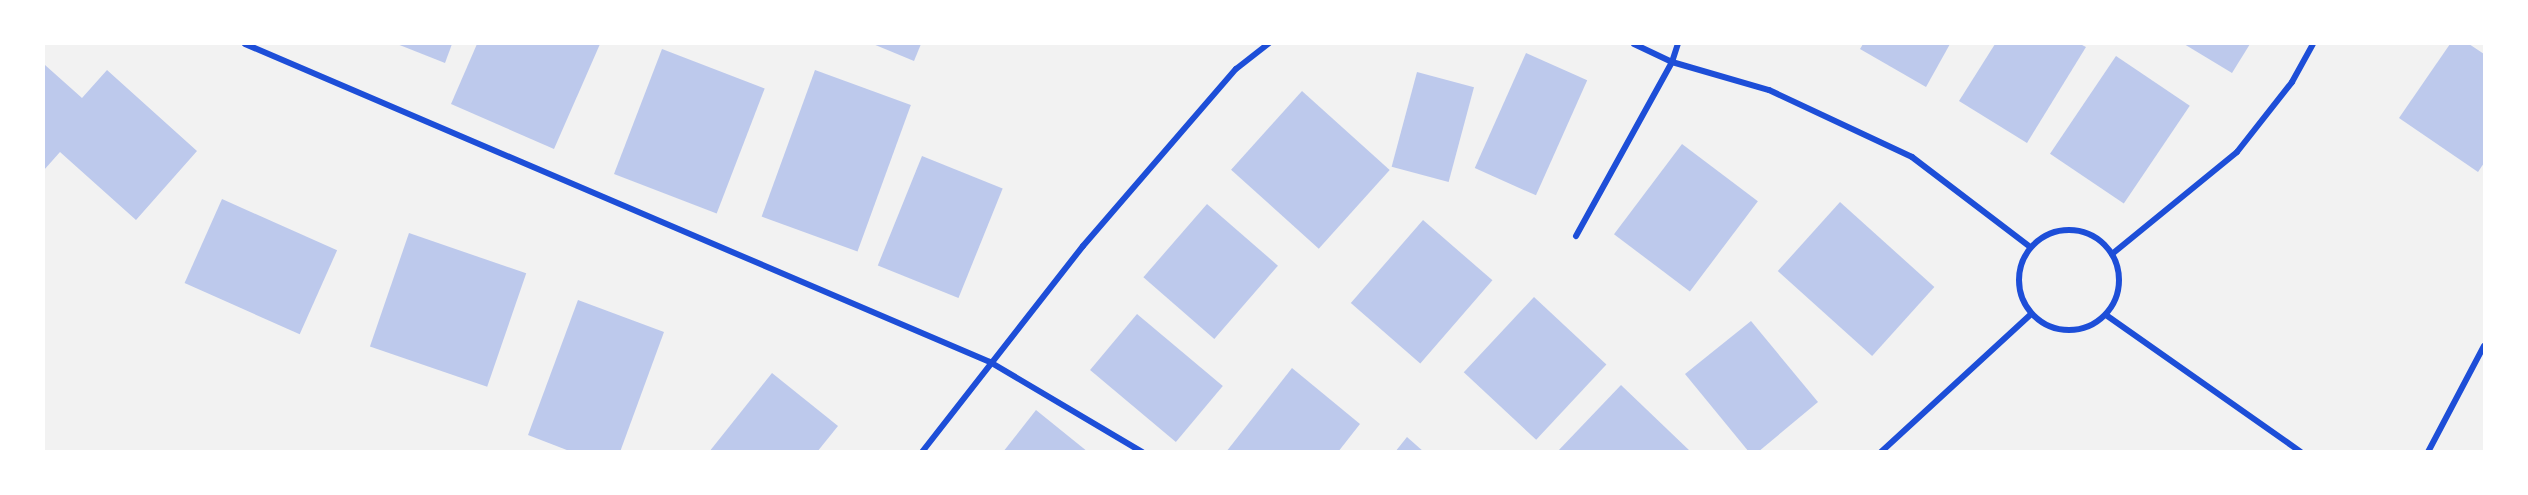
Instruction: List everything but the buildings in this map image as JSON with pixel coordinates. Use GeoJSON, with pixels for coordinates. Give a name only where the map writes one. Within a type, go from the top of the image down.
{"type":"FeatureCollection","features":[{"type":"Feature","properties":{"kind":"street"},"geometry":{"type":"LineString","coordinates":[[245,44],[990,362],[1142,452]]}},
{"type":"Feature","properties":{"kind":"street"},"geometry":{"type":"LineString","coordinates":[[922,452],[990,362],[1083,246],[1236,69],[1268,44]]}},
{"type":"Feature","properties":{"kind":"street"},"geometry":{"type":"LineString","coordinates":[[1634,44],[1672,62],[1768,90],[1912,157],[2031,247]]}},
{"type":"Feature","properties":{"kind":"street"},"geometry":{"type":"LineString","coordinates":[[1576,236],[1672,62],[1678,44]]}},
{"type":"Feature","properties":{"kind":"street"},"geometry":{"type":"LineString","coordinates":[[2112,254],[2237,152],[2292,82],[2313,44]]}},
{"type":"Feature","properties":{"kind":"street"},"geometry":{"type":"LineString","coordinates":[[2073,230],[2088,233],[2112,254],[2119,285],[2106,315],[2077,331],[2052,327],[2031,314],[2019,288],[2022,259],[2031,247],[2057,231],[2073,230]]}},
{"type":"Feature","properties":{"kind":"street"},"geometry":{"type":"LineString","coordinates":[[1881,452],[2031,314]]}},
{"type":"Feature","properties":{"kind":"street"},"geometry":{"type":"LineString","coordinates":[[2106,315],[2301,452]]}},
{"type":"Feature","properties":{"kind":"street"},"geometry":{"type":"LineString","coordinates":[[2428,452],[2484,346]]}}]}
